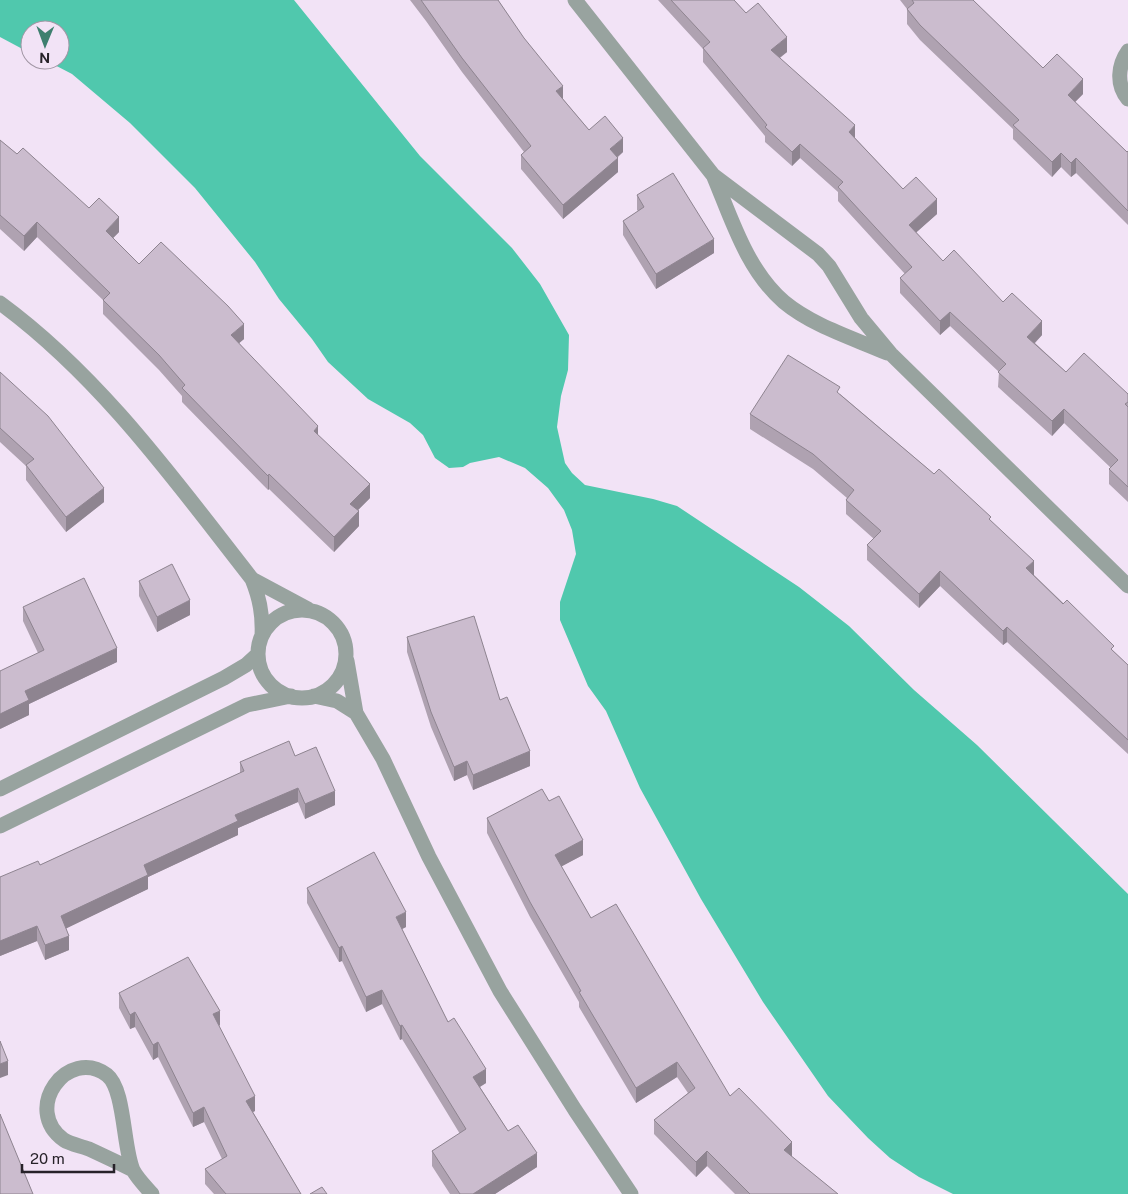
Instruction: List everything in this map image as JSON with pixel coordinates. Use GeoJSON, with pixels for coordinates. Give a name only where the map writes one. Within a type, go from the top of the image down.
{"type":"FeatureCollection","features":[{"type":"Feature","properties":{"kind":"street"},"geometry":{"type":"LineString","coordinates":[[575,0],[713,175],[750,260],[762,279],[784,302],[820,323],[891,354]]}},
{"type":"Feature","properties":{"kind":"street"},"geometry":{"type":"LineString","coordinates":[[1128,51],[1122,60],[1119,76],[1123,93],[1128,99]]}},
{"type":"Feature","properties":{"kind":"street"},"geometry":{"type":"LineString","coordinates":[[713,175],[818,254],[829,266],[861,318],[891,354],[1128,586]]}},
{"type":"Feature","properties":{"kind":"street"},"geometry":{"type":"LineString","coordinates":[[0,303],[46,341],[120,416],[252,579],[260,598],[263,615],[262,636],[258,654],[260,668],[267,680],[277,690],[290,696]]}},
{"type":"Feature","properties":{"kind":"street"},"geometry":{"type":"LineString","coordinates":[[252,579],[311,611],[325,616],[336,626],[344,638],[356,713],[383,759],[428,857],[500,990],[575,1110],[631,1194]]}},
{"type":"Feature","properties":{"kind":"street"},"geometry":{"type":"LineString","coordinates":[[262,636],[270,624],[282,615],[296,610],[311,611]]}},
{"type":"Feature","properties":{"kind":"street"},"geometry":{"type":"LineString","coordinates":[[314,696],[327,690],[337,680],[344,667],[346,653]]}},
{"type":"Feature","properties":{"kind":"street"},"geometry":{"type":"LineString","coordinates":[[0,789],[224,678],[246,665],[258,654]]}},
{"type":"Feature","properties":{"kind":"street"},"geometry":{"type":"LineString","coordinates":[[0,826],[247,704],[290,696],[314,696],[337,702],[356,713]]}},
{"type":"Feature","properties":{"kind":"street"},"geometry":{"type":"LineString","coordinates":[[133,1170],[64,1140],[52,1127],[47,1110],[49,1092],[57,1080],[74,1071],[91,1069],[108,1076],[116,1088],[133,1170],[152,1194]]}},
{"type":"Feature","properties":{"kind":"shaded area"},"geometry":{"type":"Polygon","coordinates":[[[0,0],[294,0],[420,156],[512,248],[540,284],[569,335],[568,370],[561,396],[557,427],[565,463],[572,473],[585,485],[677,506],[799,587],[849,626],[914,690],[977,745],[1128,894],[1128,1194],[953,1194],[919,1177],[890,1158],[868,1138],[828,1096],[763,1002],[701,899],[640,788],[606,711],[588,686],[560,620],[560,602],[576,554],[572,530],[564,510],[548,488],[525,468],[499,457],[470,463],[463,467],[449,468],[435,458],[423,435],[410,423],[368,399],[328,362],[279,299],[255,262],[195,188],[130,123],[72,74],[64,70],[70,70],[70,20],[20,20],[20,48],[0,37],[0,0]]]}},
{"type":"Feature","properties":{"kind":"building"},"geometry":{"type":"Polygon","coordinates":[[[421,0],[498,0],[524,38],[563,86],[556,91],[589,130],[605,116],[623,138],[610,149],[618,158],[563,205],[521,155],[531,146],[462,58],[421,0]]]}},
{"type":"Feature","properties":{"kind":"building"},"geometry":{"type":"Polygon","coordinates":[[[671,0],[734,0],[746,13],[758,3],[787,37],[771,50],[855,125],[849,132],[903,189],[916,177],[937,199],[909,225],[943,261],[954,250],[1003,302],[1012,293],[1042,321],[1027,337],[1066,372],[1084,353],[1128,394],[1128,402],[1125,404],[1128,407],[1128,487],[1109,469],[1118,460],[1064,409],[1052,421],[998,372],[1006,364],[950,312],[940,321],[900,278],[912,267],[838,187],[843,182],[800,144],[792,152],[765,127],[767,125],[703,48],[710,42],[671,0]]]}},
{"type":"Feature","properties":{"kind":"building"},"geometry":{"type":"Polygon","coordinates":[[[912,0],[973,0],[1043,68],[1057,54],[1083,79],[1068,95],[1128,151],[1128,211],[1076,158],[1071,163],[1061,153],[1052,162],[1013,125],[1019,120],[920,25],[907,9],[914,3],[912,0]]]}},
{"type":"Feature","properties":{"kind":"building"},"geometry":{"type":"Polygon","coordinates":[[[0,140],[17,154],[23,148],[89,208],[99,198],[119,217],[106,231],[139,264],[161,242],[228,306],[244,324],[231,335],[318,426],[314,431],[370,484],[350,504],[359,511],[334,537],[269,474],[268,476],[182,388],[185,385],[159,355],[103,300],[110,293],[37,222],[24,236],[0,215],[0,140]]]}},
{"type":"Feature","properties":{"kind":"building"},"geometry":{"type":"Polygon","coordinates":[[[673,173],[714,239],[656,274],[623,221],[644,207],[637,195],[673,173]]]}},
{"type":"Feature","properties":{"kind":"building"},"geometry":{"type":"Polygon","coordinates":[[[788,355],[840,387],[837,392],[934,474],[939,469],[991,517],[989,519],[1034,561],[1026,568],[1063,604],[1067,600],[1114,646],[1111,649],[1128,665],[1128,740],[1007,627],[1003,631],[940,571],[919,594],[867,545],[881,531],[846,500],[854,490],[813,454],[750,414],[788,355]]]}},
{"type":"Feature","properties":{"kind":"building"},"geometry":{"type":"Polygon","coordinates":[[[0,372],[48,416],[104,488],[66,517],[26,465],[34,459],[0,428],[0,372]]]}},
{"type":"Feature","properties":{"kind":"building"},"geometry":{"type":"Polygon","coordinates":[[[172,564],[190,600],[157,617],[139,581],[172,564]]]}},
{"type":"Feature","properties":{"kind":"building"},"geometry":{"type":"Polygon","coordinates":[[[84,578],[117,648],[25,691],[29,700],[0,714],[0,671],[44,650],[23,607],[84,578]]]}},
{"type":"Feature","properties":{"kind":"building"},"geometry":{"type":"Polygon","coordinates":[[[474,616],[500,700],[507,697],[530,751],[473,775],[467,761],[454,767],[431,712],[407,637],[474,616]]]}},
{"type":"Feature","properties":{"kind":"building"},"geometry":{"type":"Polygon","coordinates":[[[289,741],[295,756],[316,747],[335,791],[305,804],[298,788],[235,815],[238,821],[144,865],[148,875],[61,916],[69,936],[45,945],[37,926],[0,941],[0,877],[38,861],[40,865],[244,771],[240,762],[289,741]]]}},
{"type":"Feature","properties":{"kind":"building"},"geometry":{"type":"Polygon","coordinates":[[[542,789],[549,801],[559,796],[583,840],[555,855],[591,918],[616,904],[730,1096],[739,1088],[792,1142],[784,1150],[838,1194],[750,1194],[707,1151],[696,1162],[654,1120],[695,1088],[677,1062],[636,1088],[579,992],[581,991],[530,902],[487,818],[542,789]]]}},
{"type":"Feature","properties":{"kind":"building"},"geometry":{"type":"Polygon","coordinates":[[[374,852],[406,912],[396,917],[448,1022],[454,1018],[486,1069],[473,1077],[508,1131],[518,1125],[537,1153],[473,1194],[460,1194],[432,1151],[466,1129],[402,1025],[400,1026],[382,990],[366,997],[342,946],[339,948],[307,888],[374,852]]]}},
{"type":"Feature","properties":{"kind":"building"},"geometry":{"type":"Polygon","coordinates":[[[188,957],[220,1011],[213,1014],[255,1096],[246,1101],[301,1194],[226,1194],[205,1169],[227,1156],[204,1107],[193,1113],[158,1042],[153,1045],[135,1012],[130,1015],[119,993],[188,957]]]}},
{"type":"Feature","properties":{"kind":"building"},"geometry":{"type":"Polygon","coordinates":[[[0,1041],[8,1061],[0,1064],[0,1041]]]}},
{"type":"Feature","properties":{"kind":"building"},"geometry":{"type":"Polygon","coordinates":[[[0,1114],[33,1194],[0,1194],[0,1114]]]}},
{"type":"Feature","properties":{"kind":"building"},"geometry":{"type":"Polygon","coordinates":[[[322,1187],[327,1194],[310,1194],[322,1187]]]}}]}
